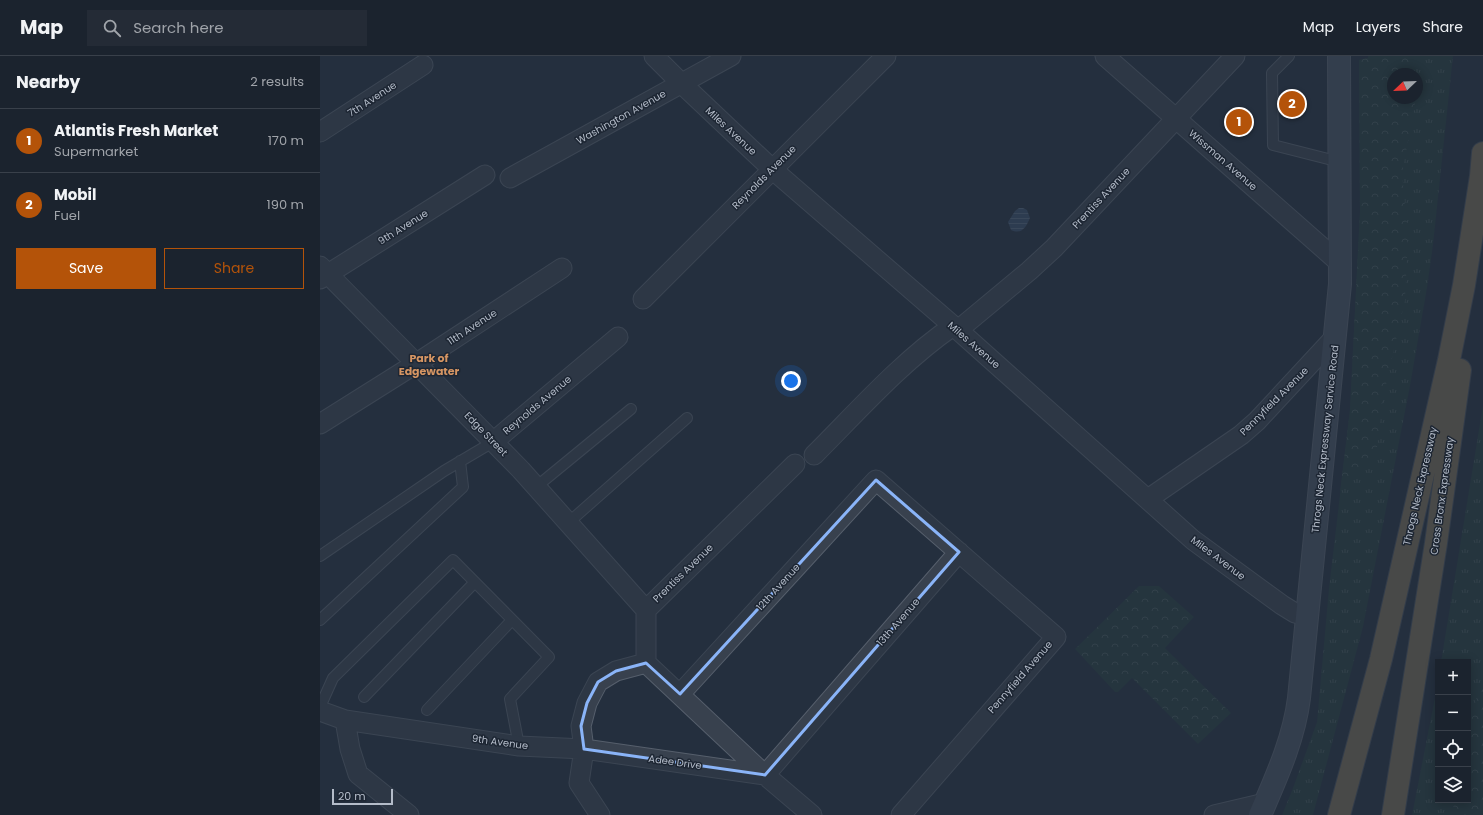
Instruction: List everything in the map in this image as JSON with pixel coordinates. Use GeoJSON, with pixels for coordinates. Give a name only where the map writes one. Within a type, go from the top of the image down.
{"type":"FeatureCollection","features":[{"type":"Feature","properties":{"kind":"highway","name":"Throgs Neck Expressway"},"geometry":{"type":"LineString","coordinates":[[1339,815],[1379,666],[1447,367],[1464,285],[1481,176],[1483,153]]}},
{"type":"Feature","properties":{"kind":"highway","name":"Cross Bronx Expressway"},"geometry":{"type":"LineString","coordinates":[[1393,815],[1426,609],[1444,484],[1466,321],[1481,176]]}},
{"type":"Feature","properties":{"kind":"street","name":"Miles Avenue"},"geometry":{"type":"LineString","coordinates":[[654,56],[772,169],[955,328],[1203,548],[1282,605],[1295,613],[1308,616]]}},
{"type":"Feature","properties":{"kind":"street","name":"Washington Avenue"},"geometry":{"type":"LineString","coordinates":[[510,178],[731,56]]}},
{"type":"Feature","properties":{"kind":"street","name":"Reynolds Avenue"},"geometry":{"type":"LineString","coordinates":[[643,299],[886,56]]}},
{"type":"Feature","properties":{"kind":"street","name":"Wissman Avenue"},"geometry":{"type":"LineString","coordinates":[[1105,56],[1340,264]]}},
{"type":"Feature","properties":{"kind":"street","name":"Prentiss Avenue"},"geometry":{"type":"LineString","coordinates":[[814,455],[916,354],[955,328],[1029,271],[1050,252],[1235,56]]}},
{"type":"Feature","properties":{"kind":"street","name":"Throgs Neck Expressway Service Road"},"geometry":{"type":"LineString","coordinates":[[1263,809],[1294,726],[1298,705],[1308,616],[1335,337],[1340,264],[1339,56]]}},
{"type":"Feature","properties":{"kind":"street","name":"7th Avenue"},"geometry":{"type":"LineString","coordinates":[[320,132],[423,65]]}},
{"type":"Feature","properties":{"kind":"street","name":"9th Avenue"},"geometry":{"type":"LineString","coordinates":[[323,273],[485,175]]}},
{"type":"Feature","properties":{"kind":"street","name":"11th Avenue"},"geometry":{"type":"LineString","coordinates":[[320,424],[562,268]]}},
{"type":"Feature","properties":{"kind":"street","name":"Edge Street"},"geometry":{"type":"LineString","coordinates":[[323,273],[416,363],[493,442],[536,487],[646,610]]}},
{"type":"Feature","properties":{"kind":"street","name":"Reynolds Avenue"},"geometry":{"type":"LineString","coordinates":[[493,442],[618,337]]}},
{"type":"Feature","properties":{"kind":"street","name":"Pennyfield Avenue"},"geometry":{"type":"LineString","coordinates":[[1148,499],[1241,435],[1257,421],[1335,337]]}},
{"type":"Feature","properties":{"kind":"street","name":"Prentiss Avenue"},"geometry":{"type":"LineString","coordinates":[[646,663],[646,610],[795,464]]}},
{"type":"Feature","properties":{"kind":"street","name":"12th Avenue"},"geometry":{"type":"LineString","coordinates":[[680,694],[876,480],[959,552]]}},
{"type":"Feature","properties":{"kind":"street","name":"Pennyfield Avenue"},"geometry":{"type":"LineString","coordinates":[[901,815],[1056,636],[959,552]]}},
{"type":"Feature","properties":{"kind":"street","name":"13th Avenue"},"geometry":{"type":"LineString","coordinates":[[765,775],[959,552]]}},
{"type":"Feature","properties":{"kind":"street"},"geometry":{"type":"LineString","coordinates":[[600,815],[579,783],[584,749],[581,726],[587,703],[598,682],[616,671],[646,663],[765,775],[812,815]]}},
{"type":"Feature","properties":{"kind":"street","name":"9th Avenue"},"geometry":{"type":"LineString","coordinates":[[320,711],[345,720],[520,746],[584,749]]}},
{"type":"Feature","properties":{"kind":"street"},"geometry":{"type":"LineString","coordinates":[[345,720],[350,749],[358,774],[409,815]]}},
{"type":"Feature","properties":{"kind":"street","name":"Adee Drive"},"geometry":{"type":"LineString","coordinates":[[584,749],[765,775]]}},
{"type":"Feature","properties":{"kind":"street"},"geometry":{"type":"LineString","coordinates":[[1214,815],[1263,809]]}},
{"type":"Feature","properties":{"kind":"lane"},"geometry":{"type":"LineString","coordinates":[[1289,56],[1272,73],[1273,145],[1340,162]]}},
{"type":"Feature","properties":{"kind":"lane"},"geometry":{"type":"LineString","coordinates":[[536,487],[631,409]]}},
{"type":"Feature","properties":{"kind":"lane"},"geometry":{"type":"LineString","coordinates":[[568,523],[687,418]]}},
{"type":"Feature","properties":{"kind":"lane"},"geometry":{"type":"LineString","coordinates":[[320,556],[444,471],[493,442]]}},
{"type":"Feature","properties":{"kind":"lane"},"geometry":{"type":"LineString","coordinates":[[320,620],[463,487],[460,461]]}},
{"type":"Feature","properties":{"kind":"lane"},"geometry":{"type":"LineString","coordinates":[[320,707],[333,678],[453,560],[549,657],[510,699],[520,746]]}},
{"type":"Feature","properties":{"kind":"lane"},"geometry":{"type":"LineString","coordinates":[[364,697],[475,582]]}},
{"type":"Feature","properties":{"kind":"lane"},"geometry":{"type":"LineString","coordinates":[[427,710],[512,620]]}},
{"type":"Feature","properties":{"kind":"highlighted area"},"geometry":{"type":"Polygon","coordinates":[[[876,480],[959,552],[765,775],[584,749],[581,726],[587,703],[598,682],[616,671],[646,663],[680,694],[876,480]]]}},
{"type":"Feature","properties":{"kind":"green space"},"geometry":{"type":"Polygon","coordinates":[[[1368,56],[1453,56],[1427,288],[1410,386],[1363,627],[1313,815],[1282,815],[1317,722],[1329,588],[1350,410],[1360,212],[1359,60],[1368,58],[1368,56]]]}},
{"type":"Feature","properties":{"kind":"green space"},"geometry":{"type":"Polygon","coordinates":[[[1370,56],[1407,56],[1409,57],[1411,68],[1387,68],[1387,104],[1415,104],[1402,173],[1408,235],[1405,300],[1383,398],[1377,447],[1340,492],[1350,410],[1360,212],[1359,60],[1370,56]]]}},
{"type":"Feature","properties":{"kind":"green space"},"geometry":{"type":"Polygon","coordinates":[[[1483,405],[1483,815],[1412,815],[1435,697],[1435,803],[1471,803],[1471,659],[1441,659],[1483,405]]]}},
{"type":"Feature","properties":{"kind":"green space"},"geometry":{"type":"Polygon","coordinates":[[[1139,586],[1159,586],[1194,617],[1165,648],[1231,713],[1198,744],[1132,678],[1118,692],[1115,692],[1075,649],[1139,586]]]}},
{"type":"Feature","properties":{"kind":"green space"},"geometry":{"type":"Polygon","coordinates":[[[1483,678],[1483,815],[1454,815],[1453,803],[1471,803],[1471,722],[1483,678]]]}},
{"type":"Feature","properties":{"kind":"water"},"geometry":{"type":"Polygon","coordinates":[[[1019,208],[1027,210],[1030,218],[1023,229],[1018,232],[1011,230],[1008,222],[1015,211],[1019,208]]]}},
{"type":"Feature","properties":{"kind":"place","name":"Mobil"},"geometry":{"type":"Point","coordinates":[1292,104]}},
{"type":"Feature","properties":{"kind":"place","name":"Atlantis Fresh Market"},"geometry":{"type":"Point","coordinates":[1239,122]}},
{"type":"Feature","properties":{"kind":"district","name":"Park of Edgewater"},"geometry":{"type":"Point","coordinates":[429,364]}}]}
